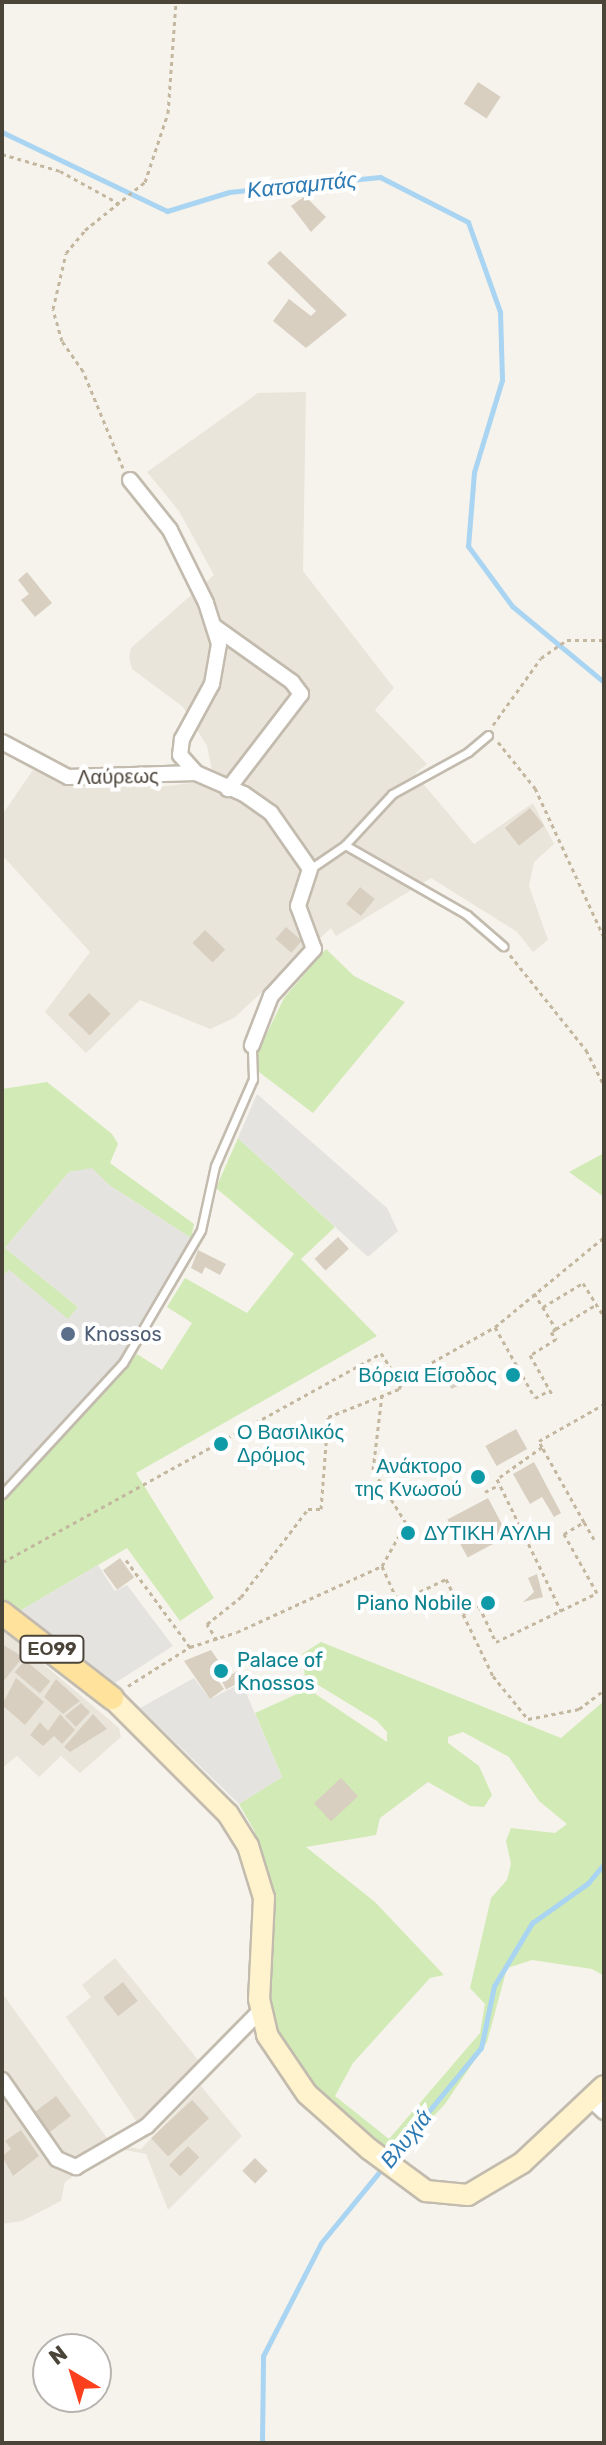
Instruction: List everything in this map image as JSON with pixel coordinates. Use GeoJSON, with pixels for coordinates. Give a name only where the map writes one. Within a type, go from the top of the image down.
{"type":"FeatureCollection","features":[{"type":"Feature","properties":{"kind":"main road","name":"ΕΟ99"},"geometry":{"type":"LineString","coordinates":[[2,1613],[112,1698]]}},
{"type":"Feature","properties":{"kind":"main road"},"geometry":{"type":"LineString","coordinates":[[112,1698],[228,1814],[251,1852],[265,1905],[260,2011],[285,2067],[321,2108],[388,2163],[433,2194],[474,2194],[522,2163],[599,2099]]}},
{"type":"Feature","properties":{"kind":"street"},"geometry":{"type":"LineString","coordinates":[[130,480],[170,530],[215,627],[218,663],[212,684],[182,739],[180,755],[196,773],[271,813],[310,869],[298,906],[314,949],[271,996],[252,1045]]}},
{"type":"Feature","properties":{"kind":"street"},"geometry":{"type":"LineString","coordinates":[[215,627],[292,682],[301,694],[228,789]]}},
{"type":"Feature","properties":{"kind":"street","name":"Λαύρεως"},"geometry":{"type":"LineString","coordinates":[[2,742],[68,777],[196,773]]}},
{"type":"Feature","properties":{"kind":"street"},"geometry":{"type":"LineString","coordinates":[[2,2080],[60,2163],[76,2167],[147,2126],[260,2011]]}},
{"type":"Feature","properties":{"kind":"lane"},"geometry":{"type":"LineString","coordinates":[[310,869],[345,845],[392,794],[488,735]]}},
{"type":"Feature","properties":{"kind":"lane"},"geometry":{"type":"LineString","coordinates":[[345,845],[467,915],[503,946]]}},
{"type":"Feature","properties":{"kind":"lane"},"geometry":{"type":"LineString","coordinates":[[2,1494],[123,1363],[201,1230],[215,1166],[253,1079],[252,1045]]}},
{"type":"Feature","properties":{"kind":"path"},"geometry":{"type":"LineString","coordinates":[[130,480],[83,371],[62,341],[53,309],[66,253],[85,230],[145,182],[168,113],[176,2]]}},
{"type":"Feature","properties":{"kind":"path"},"geometry":{"type":"LineString","coordinates":[[2,154],[60,171],[120,204]]}},
{"type":"Feature","properties":{"kind":"path"},"geometry":{"type":"LineString","coordinates":[[604,640],[567,640],[541,658],[488,735],[535,788],[604,937]]}},
{"type":"Feature","properties":{"kind":"path"},"geometry":{"type":"LineString","coordinates":[[503,946],[586,1050],[604,1085]]}},
{"type":"Feature","properties":{"kind":"path"},"geometry":{"type":"LineString","coordinates":[[217,1640],[207,1624],[241,1597],[308,1509],[321,1509],[327,1465],[324,1421],[399,1389],[404,1378],[495,1327],[533,1292],[604,1237]]}},
{"type":"Feature","properties":{"kind":"path"},"geometry":{"type":"LineString","coordinates":[[543,1307],[583,1283],[604,1317]]}},
{"type":"Feature","properties":{"kind":"path"},"geometry":{"type":"LineString","coordinates":[[533,1292],[556,1329]]}},
{"type":"Feature","properties":{"kind":"path"},"geometry":{"type":"LineString","coordinates":[[495,1327],[535,1398],[551,1392],[530,1355],[556,1339],[551,1332],[597,1304]]}},
{"type":"Feature","properties":{"kind":"path"},"geometry":{"type":"LineString","coordinates":[[3,1562],[381,1353],[396,1376],[404,1378]]}},
{"type":"Feature","properties":{"kind":"path"},"geometry":{"type":"LineString","coordinates":[[112,1698],[190,1647],[217,1640],[382,1566],[406,1523],[373,1470],[382,1394]]}},
{"type":"Feature","properties":{"kind":"path"},"geometry":{"type":"LineString","coordinates":[[594,1539],[539,1441],[604,1404]]}},
{"type":"Feature","properties":{"kind":"path"},"geometry":{"type":"LineString","coordinates":[[542,1447],[497,1479],[561,1611]]}},
{"type":"Feature","properties":{"kind":"path"},"geometry":{"type":"LineString","coordinates":[[485,1492],[500,1485]]}},
{"type":"Feature","properties":{"kind":"path"},"geometry":{"type":"LineString","coordinates":[[463,1614],[479,1606],[496,1642],[597,1593],[564,1534],[584,1522]]}},
{"type":"Feature","properties":{"kind":"path"},"geometry":{"type":"LineString","coordinates":[[126,1560],[190,1647]]}},
{"type":"Feature","properties":{"kind":"path"},"geometry":{"type":"LineString","coordinates":[[382,1566],[398,1602],[446,1579],[493,1676],[528,1719],[579,1709],[604,1690]]}},
{"type":"Feature","properties":{"kind":"shaded area"},"geometry":{"type":"Polygon","coordinates":[[[306,392],[303,571],[394,688],[375,710],[427,764],[415,774],[474,844],[533,803],[554,844],[534,862],[529,886],[548,940],[533,952],[517,932],[431,878],[336,936],[331,928],[234,1018],[210,1029],[140,1000],[86,1053],[45,1012],[90,952],[2,855],[2,815],[33,770],[71,786],[167,786],[214,780],[207,746],[183,707],[132,669],[129,658],[131,648],[214,575],[179,511],[147,472],[258,393],[306,392]]]}},
{"type":"Feature","properties":{"kind":"shaded area"},"geometry":{"type":"Polygon","coordinates":[[[257,1094],[387,1208],[398,1231],[368,1257],[238,1138],[257,1094]]]}},
{"type":"Feature","properties":{"kind":"shaded area","name":"Knossos"},"geometry":{"type":"Polygon","coordinates":[[[92,1168],[109,1185],[191,1238],[126,1347],[137,1354],[2,1501],[2,1277],[9,1270],[68,1319],[78,1307],[5,1248],[69,1172],[92,1168]]]}},
{"type":"Feature","properties":{"kind":"shaded area"},"geometry":{"type":"Polygon","coordinates":[[[98,1565],[115,1591],[127,1585],[173,1646],[115,1683],[13,1615],[98,1565]]]}},
{"type":"Feature","properties":{"kind":"shaded area"},"geometry":{"type":"Polygon","coordinates":[[[2,1629],[119,1728],[121,1737],[80,1773],[61,1756],[39,1777],[17,1756],[2,1768],[2,1629]]]}},
{"type":"Feature","properties":{"kind":"shaded area"},"geometry":{"type":"Polygon","coordinates":[[[194,1678],[210,1699],[242,1683],[282,1777],[239,1804],[140,1708],[194,1678]]]}},
{"type":"Feature","properties":{"kind":"shaded area"},"geometry":{"type":"Polygon","coordinates":[[[115,1958],[199,2061],[137,2122],[66,2017],[91,1997],[82,1985],[115,1958]]]}},
{"type":"Feature","properties":{"kind":"shaded area"},"geometry":{"type":"Polygon","coordinates":[[[2,1993],[112,2145],[141,2149],[201,2086],[242,2136],[168,2210],[146,2154],[114,2148],[65,2182],[61,2201],[22,2221],[2,2224],[2,1993]]]}},
{"type":"Feature","properties":{"kind":"green space"},"geometry":{"type":"Polygon","coordinates":[[[326,949],[354,976],[405,1002],[313,1113],[251,1066],[284,998],[326,949]]]}},
{"type":"Feature","properties":{"kind":"green space"},"geometry":{"type":"Polygon","coordinates":[[[47,1082],[112,1134],[118,1144],[110,1163],[194,1224],[191,1238],[109,1185],[92,1169],[69,1172],[5,1248],[78,1307],[68,1320],[9,1270],[2,1277],[2,1089],[47,1082]]]}},
{"type":"Feature","properties":{"kind":"green space"},"geometry":{"type":"Polygon","coordinates":[[[238,1138],[335,1227],[301,1259],[377,1336],[136,1473],[214,1598],[180,1621],[127,1548],[13,1615],[2,1606],[2,1501],[137,1354],[162,1370],[192,1323],[167,1307],[185,1278],[247,1313],[294,1254],[216,1188],[238,1138]]]}},
{"type":"Feature","properties":{"kind":"green space"},"geometry":{"type":"Polygon","coordinates":[[[604,1153],[604,1197],[569,1172],[604,1153]]]}},
{"type":"Feature","properties":{"kind":"green space"},"geometry":{"type":"Polygon","coordinates":[[[321,1642],[561,1738],[604,1701],[604,1976],[592,1969],[532,1960],[507,1968],[487,2042],[445,2104],[398,2154],[382,2148],[310,2082],[273,2027],[265,1998],[273,1906],[270,1880],[254,1830],[239,1804],[282,1777],[255,1713],[308,1689],[387,1742],[387,1732],[377,1721],[305,1677],[302,1654],[321,1642]],[[463,1732],[448,1737],[448,1743],[479,1766],[492,1795],[484,1807],[470,1806],[428,1782],[380,1818],[376,1835],[306,1847],[375,1902],[444,1975],[430,1978],[353,2063],[335,2096],[389,2139],[480,2033],[485,2004],[470,1988],[491,1898],[507,1880],[511,1864],[506,1841],[511,1828],[555,1833],[567,1824],[539,1801],[509,1757],[463,1732]]]}},
{"type":"Feature","properties":{"kind":"building"},"geometry":{"type":"Polygon","coordinates":[[[478,82],[501,97],[486,119],[464,104],[478,82]]]}},
{"type":"Feature","properties":{"kind":"building"},"geometry":{"type":"Polygon","coordinates":[[[305,196],[326,217],[311,232],[291,206],[305,196]]]}},
{"type":"Feature","properties":{"kind":"building"},"geometry":{"type":"Polygon","coordinates":[[[280,251],[347,315],[306,348],[273,321],[289,299],[311,316],[316,311],[267,263],[280,251]]]}},
{"type":"Feature","properties":{"kind":"building"},"geometry":{"type":"Polygon","coordinates":[[[27,572],[52,603],[35,617],[21,600],[29,594],[18,580],[27,572]]]}},
{"type":"Feature","properties":{"kind":"building"},"geometry":{"type":"Polygon","coordinates":[[[530,808],[544,826],[519,846],[505,828],[530,808]]]}},
{"type":"Feature","properties":{"kind":"building"},"geometry":{"type":"Polygon","coordinates":[[[360,887],[375,899],[361,916],[346,904],[360,887]]]}},
{"type":"Feature","properties":{"kind":"building"},"geometry":{"type":"Polygon","coordinates":[[[286,927],[302,941],[291,953],[276,939],[286,927]]]}},
{"type":"Feature","properties":{"kind":"building"},"geometry":{"type":"Polygon","coordinates":[[[205,930],[225,949],[213,962],[192,943],[205,930]]]}},
{"type":"Feature","properties":{"kind":"building"},"geometry":{"type":"Polygon","coordinates":[[[89,993],[111,1014],[90,1035],[68,1015],[89,993]]]}},
{"type":"Feature","properties":{"kind":"building"},"geometry":{"type":"Polygon","coordinates":[[[338,1237],[349,1249],[326,1271],[315,1259],[338,1237]]]}},
{"type":"Feature","properties":{"kind":"building"},"geometry":{"type":"Polygon","coordinates":[[[198,1250],[226,1264],[220,1275],[205,1267],[202,1274],[191,1268],[198,1250]]]}},
{"type":"Feature","properties":{"kind":"building"},"geometry":{"type":"Polygon","coordinates":[[[459,1370],[465,1383],[451,1389],[445,1376],[459,1370]]]}},
{"type":"Feature","properties":{"kind":"building"},"geometry":{"type":"Polygon","coordinates":[[[516,1429],[527,1449],[497,1466],[485,1446],[516,1429]]]}},
{"type":"Feature","properties":{"kind":"building"},"geometry":{"type":"Polygon","coordinates":[[[534,1462],[561,1513],[554,1517],[542,1497],[530,1504],[513,1474],[534,1462]]]}},
{"type":"Feature","properties":{"kind":"building"},"geometry":{"type":"Polygon","coordinates":[[[488,1498],[508,1536],[468,1558],[447,1520],[488,1498]]]}},
{"type":"Feature","properties":{"kind":"building"},"geometry":{"type":"Polygon","coordinates":[[[120,1558],[134,1577],[117,1590],[103,1570],[120,1558]]]}},
{"type":"Feature","properties":{"kind":"building"},"geometry":{"type":"Polygon","coordinates":[[[537,1574],[543,1597],[523,1602],[534,1592],[528,1578],[537,1574]]]}},
{"type":"Feature","properties":{"kind":"building"},"geometry":{"type":"Polygon","coordinates":[[[2,1644],[23,1657],[2,1683],[2,1644]]]}},
{"type":"Feature","properties":{"kind":"building"},"geometry":{"type":"Polygon","coordinates":[[[211,1650],[222,1666],[213,1673],[224,1689],[210,1699],[184,1661],[211,1650]]]}},
{"type":"Feature","properties":{"kind":"building"},"geometry":{"type":"Polygon","coordinates":[[[25,1660],[50,1681],[40,1693],[15,1672],[25,1660]]]}},
{"type":"Feature","properties":{"kind":"building"},"geometry":{"type":"Polygon","coordinates":[[[238,1671],[243,1681],[226,1689],[221,1680],[238,1671]]]}},
{"type":"Feature","properties":{"kind":"building"},"geometry":{"type":"Polygon","coordinates":[[[16,1678],[44,1702],[25,1725],[2,1705],[16,1678]]]}},
{"type":"Feature","properties":{"kind":"building"},"geometry":{"type":"Polygon","coordinates":[[[56,1679],[80,1701],[63,1714],[44,1697],[56,1679]]]}},
{"type":"Feature","properties":{"kind":"building"},"geometry":{"type":"Polygon","coordinates":[[[81,1703],[90,1712],[76,1727],[65,1716],[81,1703]]]}},
{"type":"Feature","properties":{"kind":"building"},"geometry":{"type":"Polygon","coordinates":[[[60,1714],[75,1730],[62,1744],[54,1736],[43,1746],[30,1735],[40,1722],[48,1731],[60,1714]]]}},
{"type":"Feature","properties":{"kind":"building"},"geometry":{"type":"Polygon","coordinates":[[[93,1714],[107,1729],[70,1752],[64,1747],[93,1714]]]}},
{"type":"Feature","properties":{"kind":"building"},"geometry":{"type":"Polygon","coordinates":[[[341,1778],[358,1796],[331,1822],[314,1803],[341,1778]]]}},
{"type":"Feature","properties":{"kind":"building"},"geometry":{"type":"Polygon","coordinates":[[[123,1982],[138,2001],[118,2016],[103,1997],[123,1982]]]}},
{"type":"Feature","properties":{"kind":"building"},"geometry":{"type":"Polygon","coordinates":[[[56,2096],[71,2116],[45,2135],[30,2115],[56,2096]]]}},
{"type":"Feature","properties":{"kind":"building"},"geometry":{"type":"Polygon","coordinates":[[[192,2100],[209,2118],[168,2156],[151,2138],[192,2100]]]}},
{"type":"Feature","properties":{"kind":"building"},"geometry":{"type":"Polygon","coordinates":[[[21,2130],[39,2156],[13,2176],[2,2156],[11,2149],[5,2141],[21,2130]]]}},
{"type":"Feature","properties":{"kind":"building"},"geometry":{"type":"Polygon","coordinates":[[[188,2146],[199,2157],[180,2176],[169,2165],[188,2146]]]}},
{"type":"Feature","properties":{"kind":"building"},"geometry":{"type":"Polygon","coordinates":[[[255,2158],[268,2171],[255,2183],[242,2171],[255,2158]]]}},
{"type":"Feature","properties":{"kind":"waterway","name":"Κατσαμπάς"},"geometry":{"type":"LineString","coordinates":[[2,132],[167,211],[229,192],[380,177],[468,222],[500,312],[502,380],[474,472],[468,546],[512,606],[604,682]]}},
{"type":"Feature","properties":{"kind":"waterway","name":"Βλυχιά"},"geometry":{"type":"LineString","coordinates":[[391,2157],[481,2048],[494,1986],[532,1923],[588,1883],[604,1864]]}},
{"type":"Feature","properties":{"kind":"waterway","name":"Βλυχιά"},"geometry":{"type":"LineString","coordinates":[[262,2443],[263,2356],[321,2243],[385,2165]]}},
{"type":"Feature","properties":{"kind":"place","name":"Knossos"},"geometry":{"type":"Point","coordinates":[68,1334]}},
{"type":"Feature","properties":{"kind":"place","name":"Βόρεια Είσοδος"},"geometry":{"type":"Point","coordinates":[513,1375]}},
{"type":"Feature","properties":{"kind":"place","name":"Ο Βασιλικός Δρόμος"},"geometry":{"type":"Point","coordinates":[221,1444]}},
{"type":"Feature","properties":{"kind":"place","name":"Ανάκτορο της Κνωσού"},"geometry":{"type":"Point","coordinates":[478,1477]}},
{"type":"Feature","properties":{"kind":"place","name":"ΔΥΤΙΚΗ ΑΥΛΗ"},"geometry":{"type":"Point","coordinates":[408,1533]}},
{"type":"Feature","properties":{"kind":"place","name":"Piano Nobile"},"geometry":{"type":"Point","coordinates":[488,1603]}},
{"type":"Feature","properties":{"kind":"place","name":"Palace of Knossos"},"geometry":{"type":"Point","coordinates":[221,1671]}}]}
